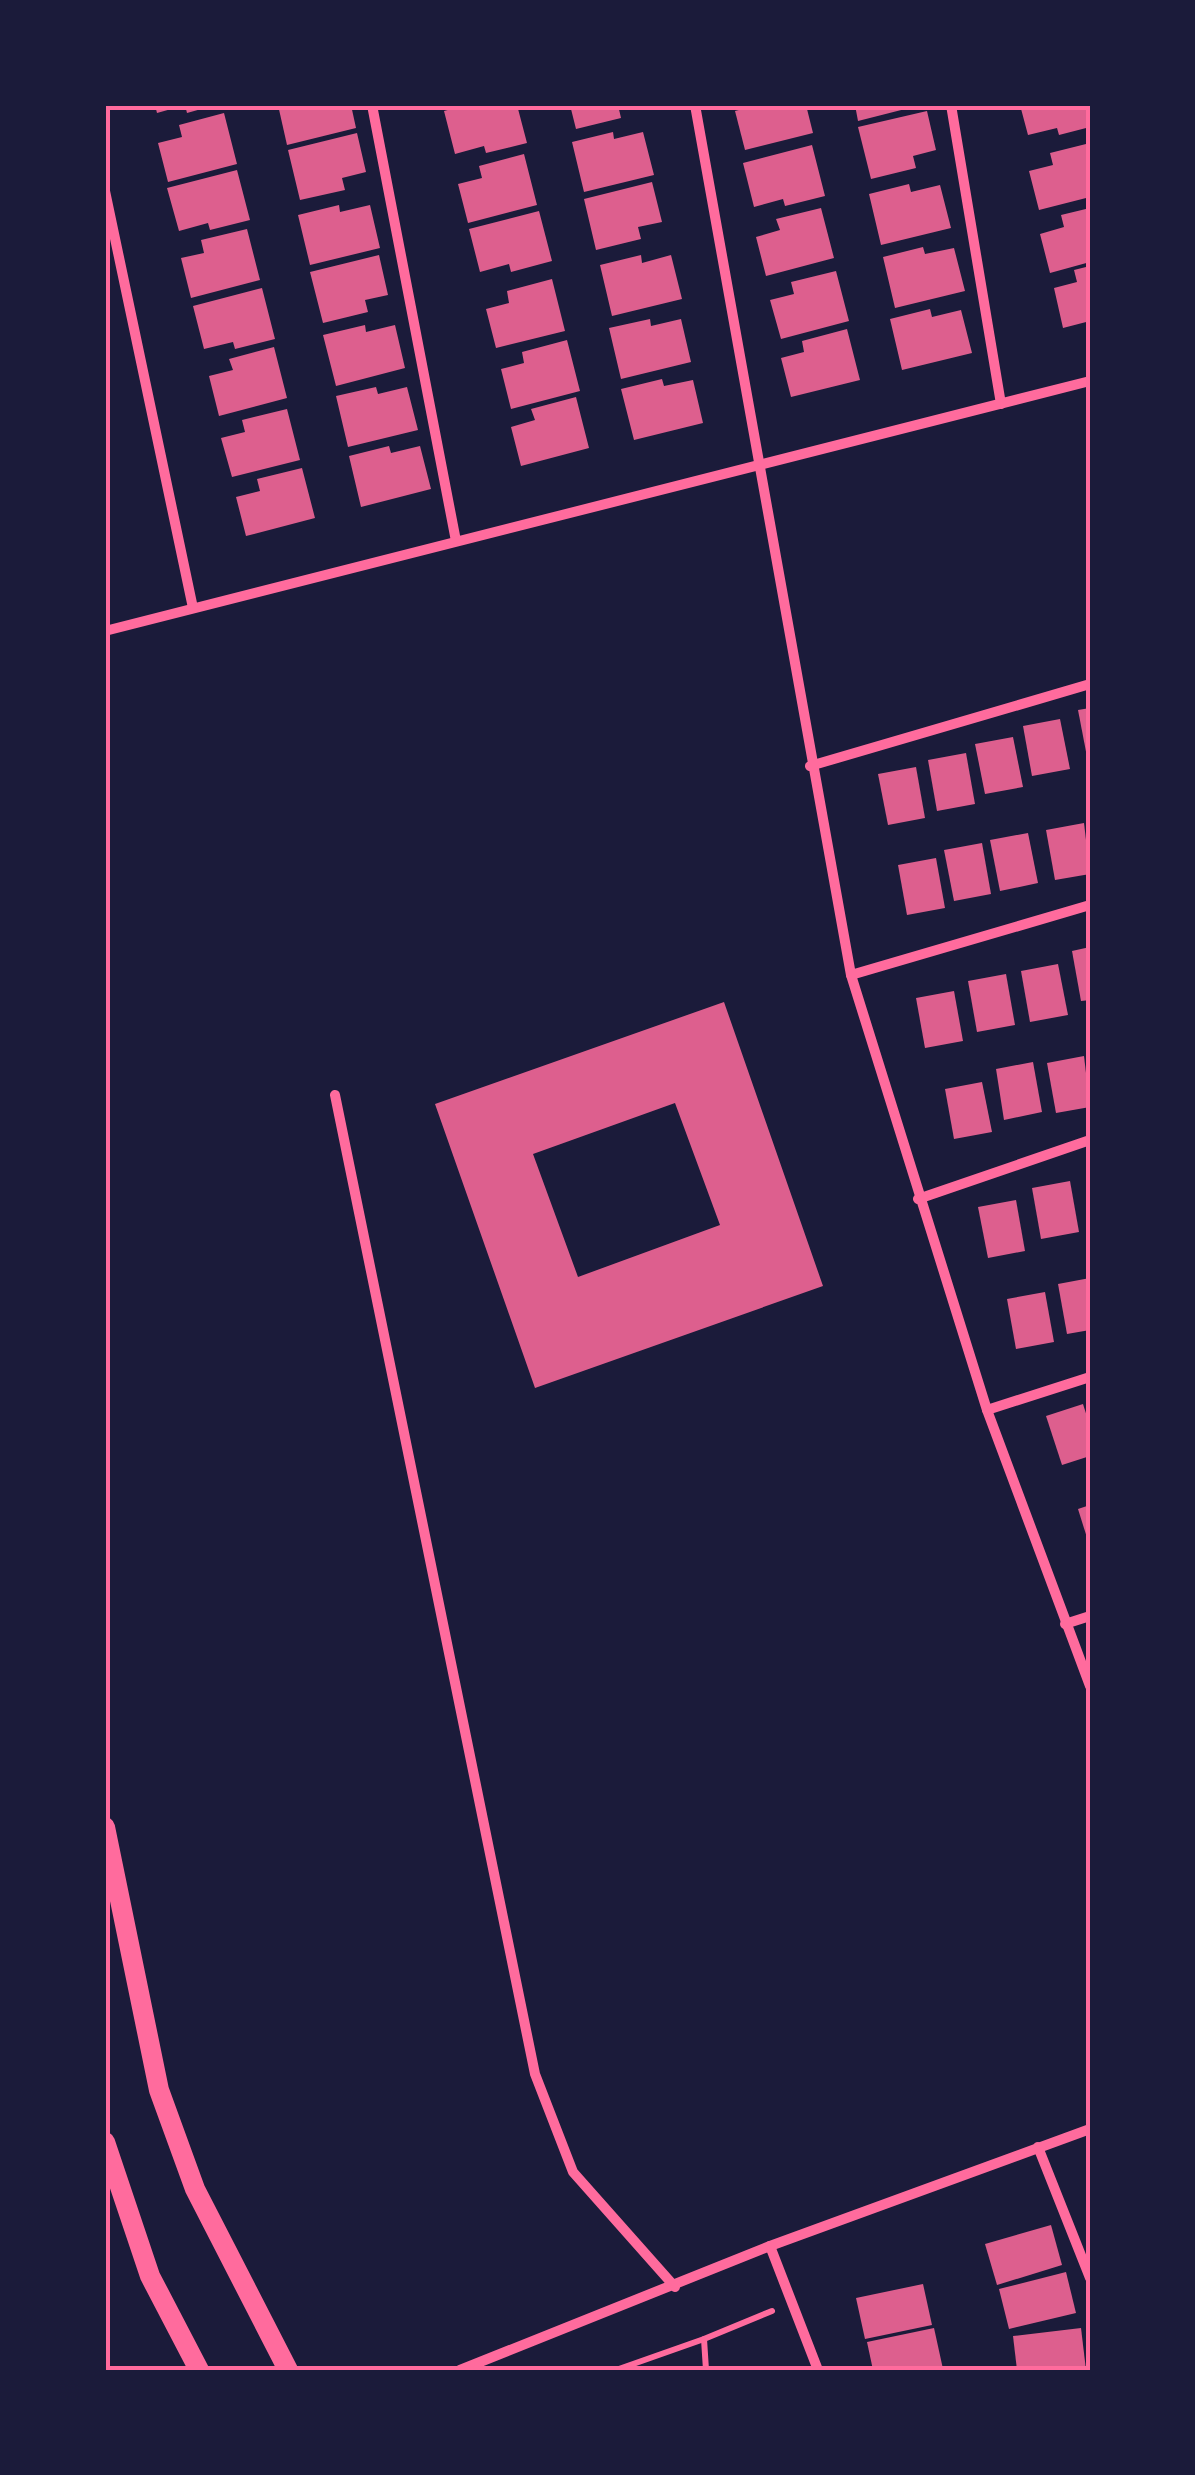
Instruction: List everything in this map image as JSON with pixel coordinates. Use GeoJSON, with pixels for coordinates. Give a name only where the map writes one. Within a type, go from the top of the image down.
{"type":"FeatureCollection","features":[{"type":"Feature","properties":{"kind":"main road"},"geometry":{"type":"LineString","coordinates":[[105,1828],[160,2090],[195,2190],[288,2370]]}},
{"type":"Feature","properties":{"kind":"main road"},"geometry":{"type":"LineString","coordinates":[[105,2142],[150,2276],[199,2370]]}},
{"type":"Feature","properties":{"kind":"street"},"geometry":{"type":"LineString","coordinates":[[372,105],[456,541]]}},
{"type":"Feature","properties":{"kind":"street"},"geometry":{"type":"LineString","coordinates":[[694,105],[810,766],[851,975],[987,1410],[1090,1686]]}},
{"type":"Feature","properties":{"kind":"street"},"geometry":{"type":"LineString","coordinates":[[951,105],[1001,404]]}},
{"type":"Feature","properties":{"kind":"street"},"geometry":{"type":"LineString","coordinates":[[105,191],[193,608]]}},
{"type":"Feature","properties":{"kind":"street"},"geometry":{"type":"LineString","coordinates":[[105,631],[1090,381]]}},
{"type":"Feature","properties":{"kind":"street"},"geometry":{"type":"LineString","coordinates":[[810,766],[1090,684]]}},
{"type":"Feature","properties":{"kind":"street"},"geometry":{"type":"LineString","coordinates":[[851,975],[1090,905]]}},
{"type":"Feature","properties":{"kind":"street"},"geometry":{"type":"LineString","coordinates":[[336,1096],[535,2074],[573,2172],[675,2287]]}},
{"type":"Feature","properties":{"kind":"street"},"geometry":{"type":"LineString","coordinates":[[918,1199],[1090,1140]]}},
{"type":"Feature","properties":{"kind":"street"},"geometry":{"type":"LineString","coordinates":[[987,1410],[1090,1378]]}},
{"type":"Feature","properties":{"kind":"street"},"geometry":{"type":"LineString","coordinates":[[1066,1624],[1090,1616]]}},
{"type":"Feature","properties":{"kind":"street"},"geometry":{"type":"LineString","coordinates":[[460,2370],[770,2246],[1090,2128]]}},
{"type":"Feature","properties":{"kind":"street"},"geometry":{"type":"LineString","coordinates":[[1038,2147],[1090,2278]]}},
{"type":"Feature","properties":{"kind":"street"},"geometry":{"type":"LineString","coordinates":[[770,2246],[818,2370]]}},
{"type":"Feature","properties":{"kind":"path"},"geometry":{"type":"LineString","coordinates":[[616,2370],[772,2310],[776,2325]]}},
{"type":"Feature","properties":{"kind":"path"},"geometry":{"type":"LineString","coordinates":[[704,2339],[706,2370]]}},
{"type":"Feature","properties":{"kind":"building"},"geometry":{"type":"Polygon","coordinates":[[[155,105],[182,105],[182,106],[157,113],[155,105]]]}},
{"type":"Feature","properties":{"kind":"building"},"geometry":{"type":"Polygon","coordinates":[[[185,105],[211,105],[212,106],[187,113],[185,105]]]}},
{"type":"Feature","properties":{"kind":"building"},"geometry":{"type":"Polygon","coordinates":[[[278,105],[351,105],[356,128],[287,145],[278,105]]]}},
{"type":"Feature","properties":{"kind":"building"},"geometry":{"type":"Polygon","coordinates":[[[466,105],[517,105],[527,143],[486,153],[484,146],[455,154],[444,111],[466,105]]]}},
{"type":"Feature","properties":{"kind":"building"},"geometry":{"type":"Polygon","coordinates":[[[570,105],[618,105],[621,118],[576,129],[570,105]]]}},
{"type":"Feature","properties":{"kind":"building"},"geometry":{"type":"Polygon","coordinates":[[[758,105],[806,105],[813,133],[745,150],[735,111],[758,105]]]}},
{"type":"Feature","properties":{"kind":"building"},"geometry":{"type":"Polygon","coordinates":[[[855,105],[917,105],[917,106],[858,121],[855,105]]]}},
{"type":"Feature","properties":{"kind":"building"},"geometry":{"type":"Polygon","coordinates":[[[1020,105],[1090,105],[1090,127],[1059,135],[1057,128],[1028,135],[1020,105]]]}},
{"type":"Feature","properties":{"kind":"building"},"geometry":{"type":"Polygon","coordinates":[[[927,111],[936,150],[913,156],[916,168],[871,179],[858,127],[927,111]]]}},
{"type":"Feature","properties":{"kind":"building"},"geometry":{"type":"Polygon","coordinates":[[[224,113],[237,164],[168,182],[158,143],[182,137],[179,125],[224,113]]]}},
{"type":"Feature","properties":{"kind":"building"},"geometry":{"type":"Polygon","coordinates":[[[613,132],[614,139],[643,132],[654,175],[584,192],[572,142],[613,132]]]}},
{"type":"Feature","properties":{"kind":"building"},"geometry":{"type":"Polygon","coordinates":[[[357,133],[366,172],[342,178],[345,190],[300,200],[288,150],[357,133]]]}},
{"type":"Feature","properties":{"kind":"building"},"geometry":{"type":"Polygon","coordinates":[[[1090,143],[1090,197],[1039,210],[1029,171],[1053,165],[1050,153],[1090,143]]]}},
{"type":"Feature","properties":{"kind":"building"},"geometry":{"type":"Polygon","coordinates":[[[812,145],[825,196],[785,206],[783,199],[754,207],[743,163],[812,145]]]}},
{"type":"Feature","properties":{"kind":"building"},"geometry":{"type":"Polygon","coordinates":[[[524,154],[537,205],[468,223],[458,184],[482,178],[479,166],[524,154]]]}},
{"type":"Feature","properties":{"kind":"building"},"geometry":{"type":"Polygon","coordinates":[[[237,170],[250,220],[210,230],[208,223],[179,231],[167,188],[237,170]]]}},
{"type":"Feature","properties":{"kind":"building"},"geometry":{"type":"Polygon","coordinates":[[[652,182],[662,222],[638,227],[641,239],[596,250],[584,199],[652,182]]]}},
{"type":"Feature","properties":{"kind":"building"},"geometry":{"type":"Polygon","coordinates":[[[909,184],[911,192],[940,185],[951,228],[881,245],[869,194],[909,184]]]}},
{"type":"Feature","properties":{"kind":"building"},"geometry":{"type":"Polygon","coordinates":[[[339,205],[340,212],[370,205],[380,248],[310,265],[298,215],[339,205]]]}},
{"type":"Feature","properties":{"kind":"building"},"geometry":{"type":"Polygon","coordinates":[[[821,208],[834,258],[766,276],[756,237],[780,230],[776,219],[821,208]]]}},
{"type":"Feature","properties":{"kind":"building"},"geometry":{"type":"Polygon","coordinates":[[[1090,208],[1090,262],[1050,273],[1040,234],[1064,227],[1061,215],[1090,208]]]}},
{"type":"Feature","properties":{"kind":"building"},"geometry":{"type":"Polygon","coordinates":[[[539,211],[552,261],[511,272],[509,264],[480,272],[469,229],[539,211]]]}},
{"type":"Feature","properties":{"kind":"building"},"geometry":{"type":"Polygon","coordinates":[[[247,229],[260,280],[191,298],[181,258],[204,253],[201,240],[247,229]]]}},
{"type":"Feature","properties":{"kind":"building"},"geometry":{"type":"Polygon","coordinates":[[[923,247],[925,254],[954,248],[965,291],[895,308],[883,257],[923,247]]]}},
{"type":"Feature","properties":{"kind":"building"},"geometry":{"type":"Polygon","coordinates":[[[379,255],[388,295],[365,300],[368,312],[323,323],[310,272],[379,255]]]}},
{"type":"Feature","properties":{"kind":"building"},"geometry":{"type":"Polygon","coordinates":[[[641,255],[642,263],[671,255],[682,299],[612,316],[600,265],[641,255]]]}},
{"type":"Feature","properties":{"kind":"building"},"geometry":{"type":"Polygon","coordinates":[[[1090,266],[1090,321],[1063,328],[1054,288],[1077,282],[1074,270],[1090,266]]]}},
{"type":"Feature","properties":{"kind":"building"},"geometry":{"type":"Polygon","coordinates":[[[836,271],[849,321],[781,339],[770,300],[794,294],[791,282],[836,271]]]}},
{"type":"Feature","properties":{"kind":"building"},"geometry":{"type":"Polygon","coordinates":[[[552,279],[565,331],[496,348],[486,309],[509,303],[507,291],[552,279]]]}},
{"type":"Feature","properties":{"kind":"building"},"geometry":{"type":"Polygon","coordinates":[[[262,288],[275,339],[235,349],[233,342],[204,349],[193,306],[262,288]]]}},
{"type":"Feature","properties":{"kind":"building"},"geometry":{"type":"Polygon","coordinates":[[[930,309],[932,317],[961,310],[972,353],[902,370],[890,319],[930,309]]]}},
{"type":"Feature","properties":{"kind":"building"},"geometry":{"type":"Polygon","coordinates":[[[650,319],[651,326],[681,319],[691,362],[621,379],[609,328],[650,319]]]}},
{"type":"Feature","properties":{"kind":"building"},"geometry":{"type":"Polygon","coordinates":[[[365,325],[366,332],[395,325],[405,368],[336,386],[323,335],[365,325]]]}},
{"type":"Feature","properties":{"kind":"building"},"geometry":{"type":"Polygon","coordinates":[[[847,329],[860,380],[791,397],[781,358],[804,352],[802,341],[847,329]]]}},
{"type":"Feature","properties":{"kind":"building"},"geometry":{"type":"Polygon","coordinates":[[[567,340],[580,391],[511,409],[501,369],[524,363],[522,352],[567,340]]]}},
{"type":"Feature","properties":{"kind":"building"},"geometry":{"type":"Polygon","coordinates":[[[274,347],[287,398],[219,416],[209,376],[233,370],[229,359],[274,347]]]}},
{"type":"Feature","properties":{"kind":"building"},"geometry":{"type":"Polygon","coordinates":[[[662,379],[664,386],[693,380],[703,423],[634,440],[621,389],[662,379]]]}},
{"type":"Feature","properties":{"kind":"building"},"geometry":{"type":"Polygon","coordinates":[[[376,387],[378,394],[407,387],[418,430],[348,447],[336,396],[376,387]]]}},
{"type":"Feature","properties":{"kind":"building"},"geometry":{"type":"Polygon","coordinates":[[[576,397],[589,448],[521,466],[511,427],[535,420],[531,409],[576,397]]]}},
{"type":"Feature","properties":{"kind":"building"},"geometry":{"type":"Polygon","coordinates":[[[287,409],[300,460],[232,477],[221,438],[245,432],[242,420],[287,409]]]}},
{"type":"Feature","properties":{"kind":"building"},"geometry":{"type":"Polygon","coordinates":[[[389,446],[391,453],[420,446],[431,489],[361,507],[349,456],[389,446]]]}},
{"type":"Feature","properties":{"kind":"building"},"geometry":{"type":"Polygon","coordinates":[[[302,468],[315,518],[246,536],[236,497],[260,491],[257,479],[302,468]]]}},
{"type":"Feature","properties":{"kind":"building"},"geometry":{"type":"Polygon","coordinates":[[[1090,708],[1090,761],[1088,762],[1078,710],[1090,708]]]}},
{"type":"Feature","properties":{"kind":"building"},"geometry":{"type":"Polygon","coordinates":[[[1060,719],[1070,769],[1032,776],[1023,726],[1060,719]]]}},
{"type":"Feature","properties":{"kind":"building"},"geometry":{"type":"Polygon","coordinates":[[[1013,737],[1023,787],[985,794],[975,744],[1013,737]]]}},
{"type":"Feature","properties":{"kind":"building"},"geometry":{"type":"Polygon","coordinates":[[[966,753],[975,804],[937,811],[928,760],[966,753]]]}},
{"type":"Feature","properties":{"kind":"building"},"geometry":{"type":"Polygon","coordinates":[[[916,767],[925,818],[888,825],[878,774],[916,767]]]}},
{"type":"Feature","properties":{"kind":"building"},"geometry":{"type":"Polygon","coordinates":[[[1084,823],[1090,874],[1055,880],[1046,830],[1084,823]]]}},
{"type":"Feature","properties":{"kind":"building"},"geometry":{"type":"Polygon","coordinates":[[[1028,833],[1038,883],[1000,891],[990,840],[1028,833]]]}},
{"type":"Feature","properties":{"kind":"building"},"geometry":{"type":"Polygon","coordinates":[[[982,843],[991,894],[954,901],[944,850],[982,843]]]}},
{"type":"Feature","properties":{"kind":"building"},"geometry":{"type":"Polygon","coordinates":[[[936,858],[945,908],[907,915],[898,865],[936,858]]]}},
{"type":"Feature","properties":{"kind":"building"},"geometry":{"type":"Polygon","coordinates":[[[1090,947],[1090,1000],[1081,1001],[1072,951],[1090,947]]]}},
{"type":"Feature","properties":{"kind":"building"},"geometry":{"type":"Polygon","coordinates":[[[1058,964],[1068,1015],[1030,1022],[1021,971],[1058,964]]]}},
{"type":"Feature","properties":{"kind":"building"},"geometry":{"type":"Polygon","coordinates":[[[1006,974],[1015,1025],[977,1032],[968,981],[1006,974]]]}},
{"type":"Feature","properties":{"kind":"building"},"geometry":{"type":"Polygon","coordinates":[[[954,991],[963,1041],[925,1048],[916,998],[954,991]]]}},
{"type":"Feature","properties":{"kind":"building"},"geometry":{"type":"Polygon","coordinates":[[[724,1002],[823,1286],[535,1388],[435,1104],[724,1002]],[[675,1103],[533,1154],[578,1277],[720,1225],[675,1103]]]}},
{"type":"Feature","properties":{"kind":"building"},"geometry":{"type":"Polygon","coordinates":[[[1084,1056],[1090,1107],[1056,1113],[1047,1063],[1084,1056]]]}},
{"type":"Feature","properties":{"kind":"building"},"geometry":{"type":"Polygon","coordinates":[[[1033,1062],[1042,1112],[1004,1120],[996,1069],[1033,1062]]]}},
{"type":"Feature","properties":{"kind":"building"},"geometry":{"type":"Polygon","coordinates":[[[982,1082],[992,1132],[954,1139],[945,1089],[982,1082]]]}},
{"type":"Feature","properties":{"kind":"building"},"geometry":{"type":"Polygon","coordinates":[[[1070,1181],[1079,1232],[1041,1239],[1032,1188],[1070,1181]]]}},
{"type":"Feature","properties":{"kind":"building"},"geometry":{"type":"Polygon","coordinates":[[[1016,1200],[1025,1251],[988,1258],[978,1207],[1016,1200]]]}},
{"type":"Feature","properties":{"kind":"building"},"geometry":{"type":"Polygon","coordinates":[[[1090,1278],[1090,1330],[1067,1334],[1058,1284],[1090,1278]]]}},
{"type":"Feature","properties":{"kind":"building"},"geometry":{"type":"Polygon","coordinates":[[[1045,1292],[1054,1342],[1016,1349],[1007,1299],[1045,1292]]]}},
{"type":"Feature","properties":{"kind":"building"},"geometry":{"type":"Polygon","coordinates":[[[1083,1404],[1090,1426],[1090,1456],[1062,1465],[1046,1416],[1083,1404]]]}},
{"type":"Feature","properties":{"kind":"building"},"geometry":{"type":"Polygon","coordinates":[[[1090,1505],[1090,1544],[1089,1544],[1078,1509],[1090,1505]]]}},
{"type":"Feature","properties":{"kind":"building"},"geometry":{"type":"Polygon","coordinates":[[[1051,2225],[1062,2265],[997,2285],[985,2244],[1051,2225]]]}},
{"type":"Feature","properties":{"kind":"building"},"geometry":{"type":"Polygon","coordinates":[[[1066,2272],[1076,2313],[1009,2329],[999,2289],[1066,2272]]]}},
{"type":"Feature","properties":{"kind":"building"},"geometry":{"type":"Polygon","coordinates":[[[923,2284],[932,2325],[865,2339],[856,2298],[923,2284]]]}},
{"type":"Feature","properties":{"kind":"building"},"geometry":{"type":"Polygon","coordinates":[[[934,2328],[943,2369],[873,2370],[867,2342],[934,2328]]]}},
{"type":"Feature","properties":{"kind":"building"},"geometry":{"type":"Polygon","coordinates":[[[1081,2328],[1086,2370],[1017,2370],[1013,2336],[1081,2328]]]}}]}
